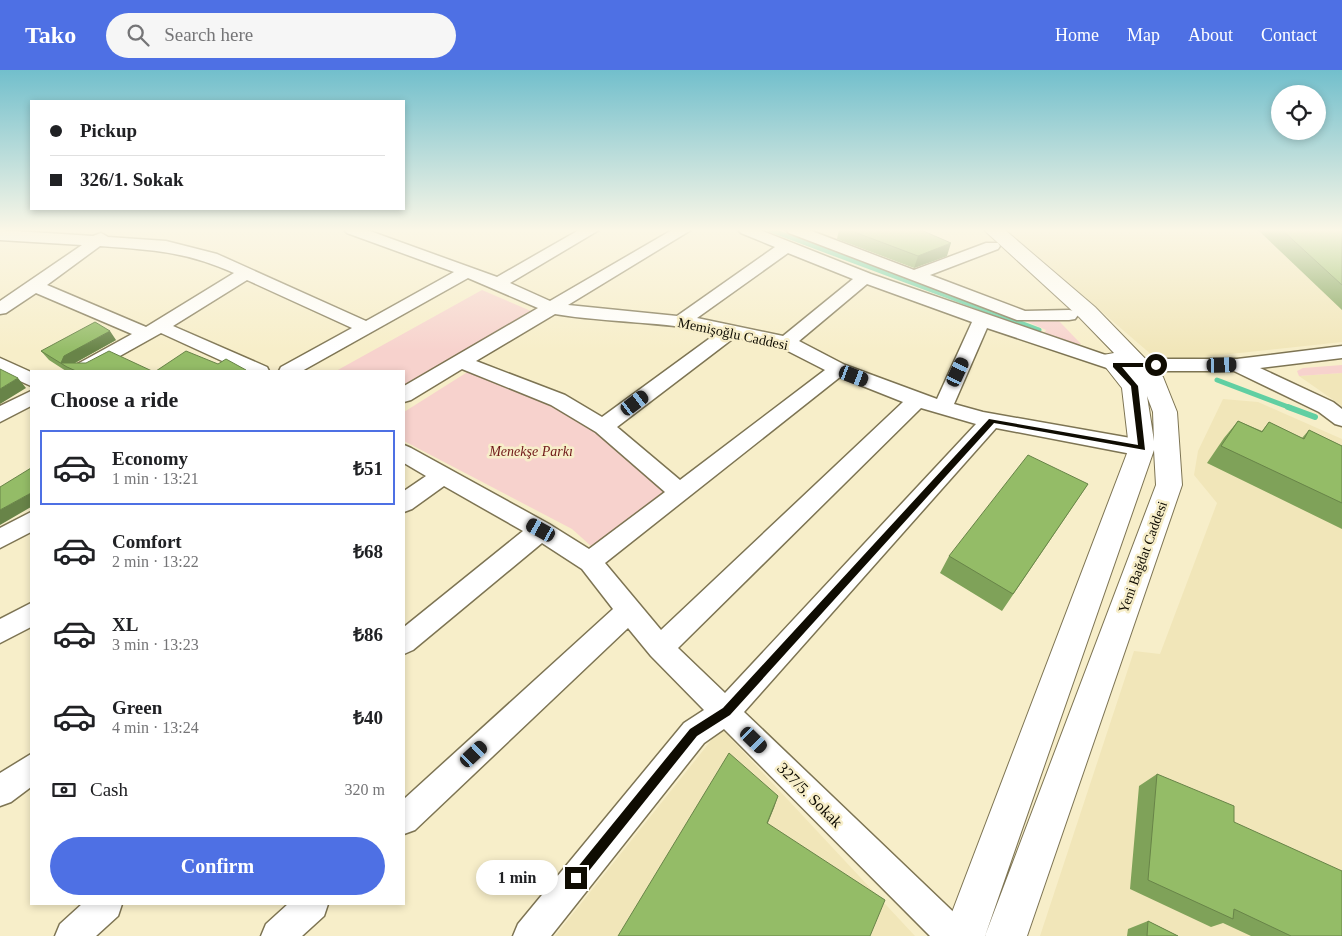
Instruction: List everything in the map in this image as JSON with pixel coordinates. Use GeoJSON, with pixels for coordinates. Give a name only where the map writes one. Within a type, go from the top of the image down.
{"type":"FeatureCollection","features":[{"type":"Feature","properties":{"kind":"main road","name":"Yeni Bağdat Caddesi"},"geometry":{"type":"LineString","coordinates":[[1006,936],[1170,485],[1165,412],[1155,383],[1127,365],[1069,315],[1023,270]]}},
{"type":"Feature","properties":{"kind":"main road","name":"Yeni Bağdat Caddesi"},"geometry":{"type":"LineString","coordinates":[[964,936],[1142,448],[1134,386],[1127,365],[1087,312],[1032,270]]}},
{"type":"Feature","properties":{"kind":"street"},"geometry":{"type":"LineString","coordinates":[[0,309],[56,270]]}},
{"type":"Feature","properties":{"kind":"street"},"geometry":{"type":"LineString","coordinates":[[240,270],[365,326]]}},
{"type":"Feature","properties":{"kind":"street","name":"Memişoğlu Caddesi"},"geometry":{"type":"LineString","coordinates":[[458,270],[498,283],[514,293],[553,308],[586,314],[680,322],[786,342],[838,369],[916,400],[992,420],[1142,448]]}},
{"type":"Feature","properties":{"kind":"street"},"geometry":{"type":"LineString","coordinates":[[498,283],[520,270]]}},
{"type":"Feature","properties":{"kind":"street"},"geometry":{"type":"LineString","coordinates":[[405,394],[616,270]]}},
{"type":"Feature","properties":{"kind":"street"},"geometry":{"type":"LineString","coordinates":[[680,322],[754,270]]}},
{"type":"Feature","properties":{"kind":"street"},"geometry":{"type":"LineString","coordinates":[[845,270],[982,320],[1127,365],[1237,365],[1342,352]]}},
{"type":"Feature","properties":{"kind":"street"},"geometry":{"type":"LineString","coordinates":[[902,270],[1023,316],[1069,315]]}},
{"type":"Feature","properties":{"kind":"street"},"geometry":{"type":"LineString","coordinates":[[915,275],[923,270]]}},
{"type":"Feature","properties":{"kind":"street"},"geometry":{"type":"LineString","coordinates":[[81,370],[153,330],[246,273]]}},
{"type":"Feature","properties":{"kind":"street"},"geometry":{"type":"LineString","coordinates":[[290,370],[365,326],[465,273]]}},
{"type":"Feature","properties":{"kind":"street"},"geometry":{"type":"LineString","coordinates":[[786,342],[865,278]]}},
{"type":"Feature","properties":{"kind":"street"},"geometry":{"type":"LineString","coordinates":[[34,286],[257,370]]}},
{"type":"Feature","properties":{"kind":"street"},"geometry":{"type":"LineString","coordinates":[[943,407],[982,320]]}},
{"type":"Feature","properties":{"kind":"street"},"geometry":{"type":"LineString","coordinates":[[603,427],[730,332]]}},
{"type":"Feature","properties":{"kind":"street"},"geometry":{"type":"LineString","coordinates":[[461,362],[558,400],[603,427],[680,492]]}},
{"type":"Feature","properties":{"kind":"street"},"geometry":{"type":"LineString","coordinates":[[0,364],[30,379]]}},
{"type":"Feature","properties":{"kind":"street"},"geometry":{"type":"LineString","coordinates":[[1237,365],[1326,407],[1342,419]]}},
{"type":"Feature","properties":{"kind":"street"},"geometry":{"type":"LineString","coordinates":[[590,562],[838,369]]}},
{"type":"Feature","properties":{"kind":"street"},"geometry":{"type":"LineString","coordinates":[[0,415],[30,399]]}},
{"type":"Feature","properties":{"kind":"street"},"geometry":{"type":"LineString","coordinates":[[660,648],[916,400]]}},
{"type":"Feature","properties":{"kind":"street"},"geometry":{"type":"LineString","coordinates":[[530,936],[694,733],[726,712],[992,420]]}},
{"type":"Feature","properties":{"kind":"street","name":"327/5. Sokak"},"geometry":{"type":"LineString","coordinates":[[405,454],[541,530],[590,562],[660,648],[954,936]]}},
{"type":"Feature","properties":{"kind":"street"},"geometry":{"type":"LineString","coordinates":[[405,502],[443,475]]}},
{"type":"Feature","properties":{"kind":"street"},"geometry":{"type":"LineString","coordinates":[[0,539],[30,522]]}},
{"type":"Feature","properties":{"kind":"street"},"geometry":{"type":"LineString","coordinates":[[405,641],[541,530]]}},
{"type":"Feature","properties":{"kind":"street"},"geometry":{"type":"LineString","coordinates":[[405,818],[629,611]]}},
{"type":"Feature","properties":{"kind":"street"},"geometry":{"type":"LineString","coordinates":[[0,632],[30,615]]}},
{"type":"Feature","properties":{"kind":"street"},"geometry":{"type":"LineString","coordinates":[[0,791],[30,770]]}},
{"type":"Feature","properties":{"kind":"street"},"geometry":{"type":"LineString","coordinates":[[72,936],[105,905]]}},
{"type":"Feature","properties":{"kind":"street"},"geometry":{"type":"LineString","coordinates":[[278,936],[311,905]]}},
{"type":"Feature","properties":{"kind":"shaded area"},"geometry":{"type":"Polygon","coordinates":[[[1054,270],[1342,270],[1342,342],[1184,359],[1153,356],[1054,270]]]}},
{"type":"Feature","properties":{"kind":"shaded area"},"geometry":{"type":"Polygon","coordinates":[[[1342,373],[1342,406],[1299,376],[1342,373]]]}},
{"type":"Feature","properties":{"kind":"shaded area"},"geometry":{"type":"Polygon","coordinates":[[[1223,399],[1258,402],[1342,439],[1342,936],[1040,936],[1134,651],[1160,654],[1217,503],[1194,475],[1198,451],[1223,399]]]}},
{"type":"Feature","properties":{"kind":"shaded area"},"geometry":{"type":"Polygon","coordinates":[[[721,728],[915,936],[555,936],[721,728]]]}},
{"type":"Feature","properties":{"kind":"green space"},"geometry":{"type":"Polygon","coordinates":[[[482,290],[531,311],[405,385],[405,370],[338,370],[482,290]]]}},
{"type":"Feature","properties":{"kind":"green space"},"geometry":{"type":"Polygon","coordinates":[[[1026,321],[1059,321],[1081,344],[1066,344],[1043,337],[1046,330],[1026,321]]]}},
{"type":"Feature","properties":{"kind":"green space"},"geometry":{"type":"Polygon","coordinates":[[[1342,365],[1342,373],[1299,376],[1297,371],[1303,368],[1342,365]]]}},
{"type":"Feature","properties":{"kind":"green space","name":"Menekşe Parkı"},"geometry":{"type":"Polygon","coordinates":[[[469,371],[551,405],[599,431],[665,491],[591,546],[572,529],[405,442],[405,411],[469,371]]]}},
{"type":"Feature","properties":{"kind":"building"},"geometry":{"type":"Polygon","coordinates":[[[1326,270],[1342,270],[1342,285],[1326,270]]]}},
{"type":"Feature","properties":{"kind":"building"},"geometry":{"type":"Polygon","coordinates":[[[95,322],[110,331],[64,356],[61,363],[86,363],[109,351],[150,370],[74,370],[67,367],[41,351],[95,322]]]}},
{"type":"Feature","properties":{"kind":"building"},"geometry":{"type":"Polygon","coordinates":[[[186,351],[218,364],[226,359],[246,370],[158,370],[186,351]]]}},
{"type":"Feature","properties":{"kind":"building"},"geometry":{"type":"Polygon","coordinates":[[[0,369],[18,378],[0,389],[0,369]]]}},
{"type":"Feature","properties":{"kind":"building"},"geometry":{"type":"Polygon","coordinates":[[[1238,421],[1262,432],[1269,422],[1304,439],[1309,430],[1342,446],[1342,503],[1221,446],[1238,421]]]}},
{"type":"Feature","properties":{"kind":"building"},"geometry":{"type":"Polygon","coordinates":[[[1028,455],[1088,484],[1013,594],[949,556],[1028,455]]]}},
{"type":"Feature","properties":{"kind":"building"},"geometry":{"type":"Polygon","coordinates":[[[30,469],[30,494],[0,510],[0,487],[30,469]]]}},
{"type":"Feature","properties":{"kind":"building"},"geometry":{"type":"Polygon","coordinates":[[[729,753],[778,796],[767,823],[885,900],[870,936],[618,936],[729,753]]]}},
{"type":"Feature","properties":{"kind":"building"},"geometry":{"type":"Polygon","coordinates":[[[1157,774],[1234,806],[1234,822],[1342,871],[1342,936],[1291,936],[1234,909],[1233,919],[1148,880],[1157,774]]]}},
{"type":"Feature","properties":{"kind":"building"},"geometry":{"type":"Polygon","coordinates":[[[1148,921],[1178,936],[1147,936],[1148,921]]]}},
{"type":"Feature","properties":{"kind":"waterway"},"geometry":{"type":"LineString","coordinates":[[879,270],[1039,330]]}},
{"type":"Feature","properties":{"kind":"waterway"},"geometry":{"type":"LineString","coordinates":[[1217,380],[1291,408]]}},
{"type":"Feature","properties":{"kind":"waterway"},"geometry":{"type":"LineString","coordinates":[[1288,407],[1315,417]]}},
{"type":"Feature","properties":{"kind":"route"},"geometry":{"type":"LineString","coordinates":[[576,878],[694,733],[726,712],[992,420],[1142,448],[1134,386],[1116,365],[1156,365]]}}]}
